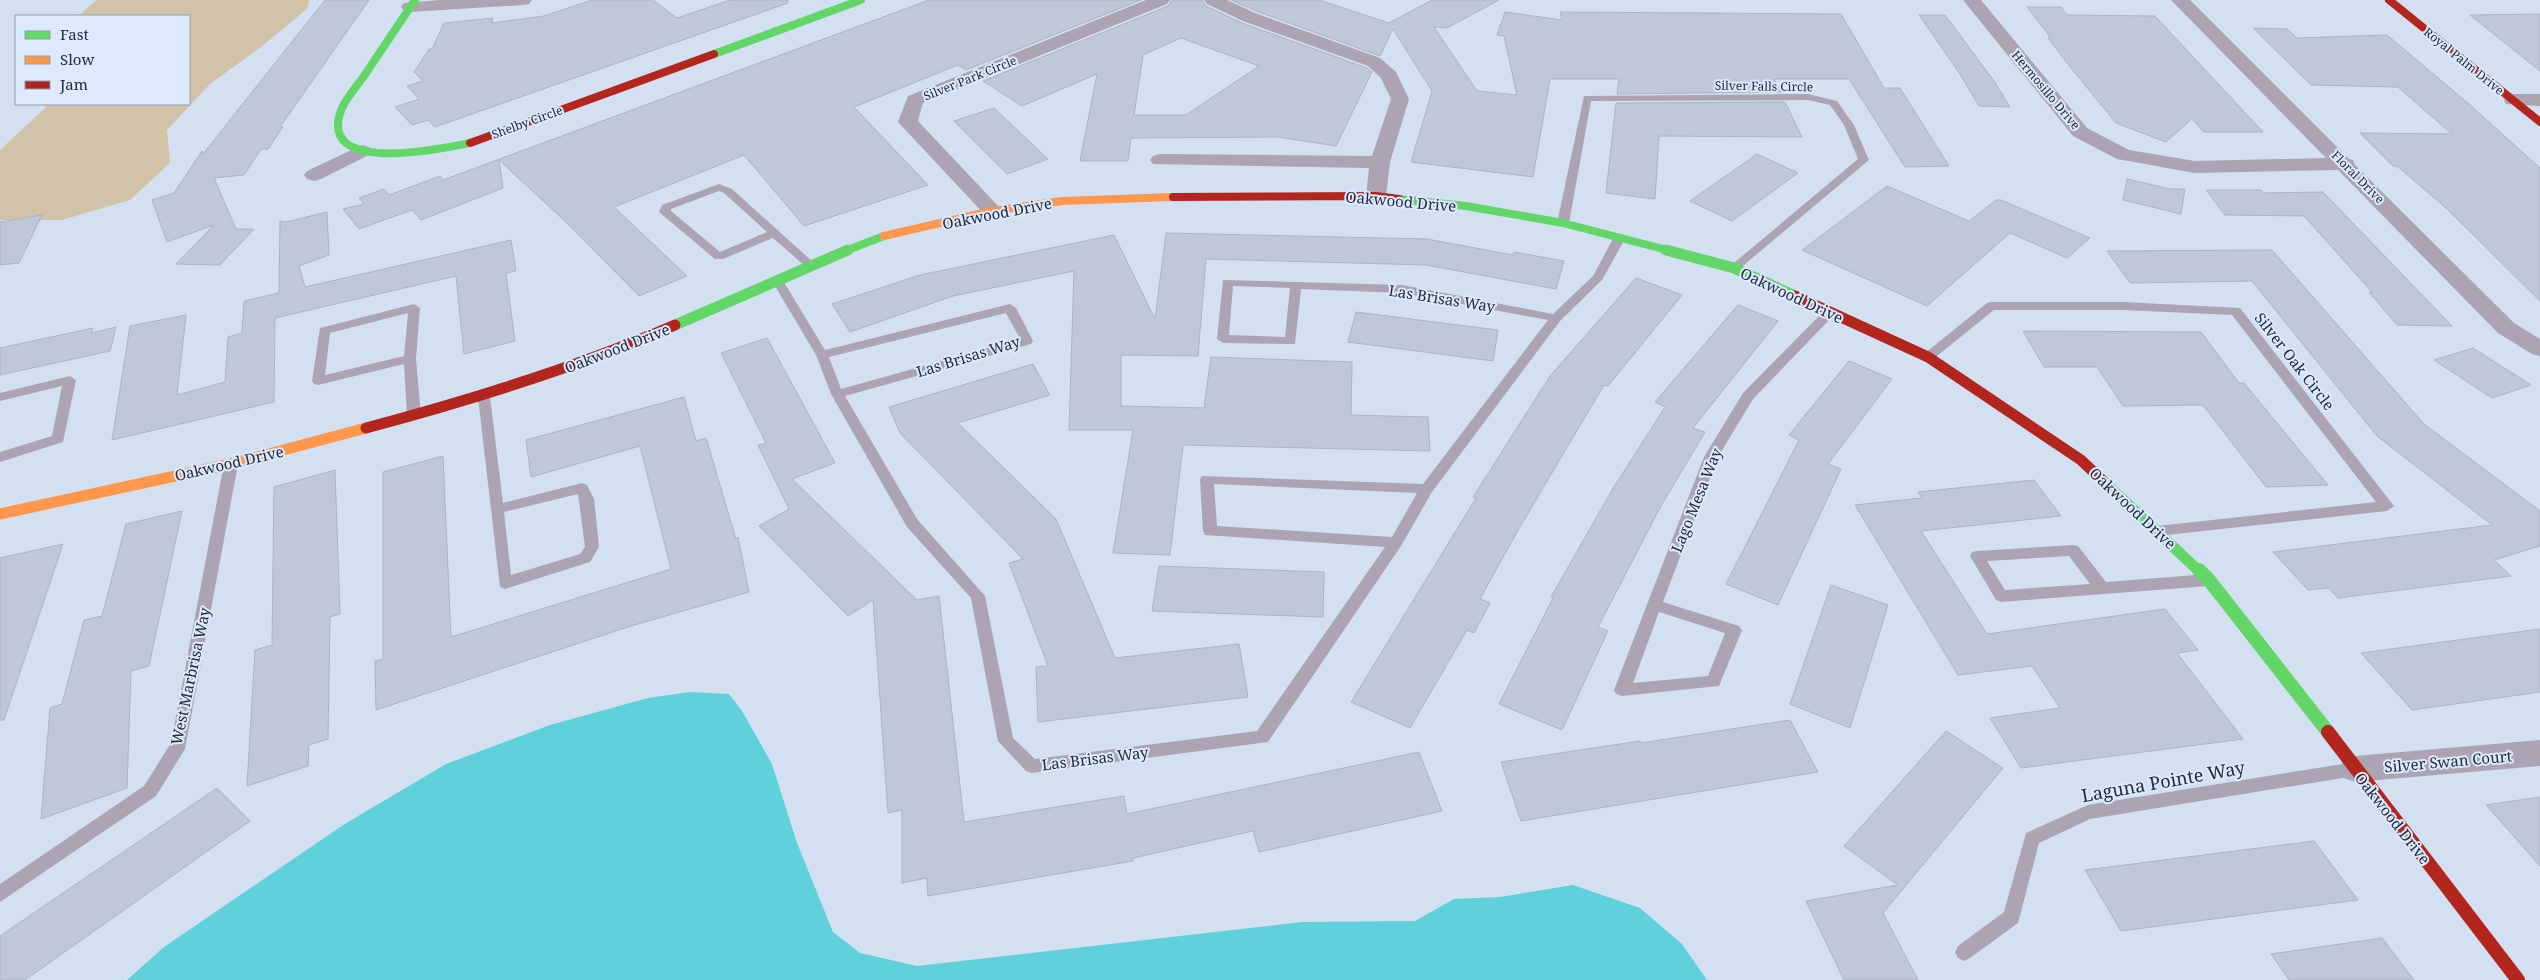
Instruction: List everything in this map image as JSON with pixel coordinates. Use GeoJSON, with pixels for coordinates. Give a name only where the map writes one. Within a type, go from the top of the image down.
{"type":"FeatureCollection","features":[{"type":"Feature","properties":{"kind":"street"},"geometry":{"type":"LineString","coordinates":[[362,151],[353,148],[345,141],[338,129],[338,120],[342,108],[413,4],[523,0]]}},
{"type":"Feature","properties":{"kind":"street","name":"Shelby Circle"},"geometry":{"type":"LineString","coordinates":[[362,151],[408,154],[470,143],[861,0]]}},
{"type":"Feature","properties":{"kind":"street","name":"Silver Park Circle"},"geometry":{"type":"LineString","coordinates":[[992,211],[908,122],[915,100],[1161,0]]}},
{"type":"Feature","properties":{"kind":"street"},"geometry":{"type":"LineString","coordinates":[[1214,0],[1249,17],[1374,62],[1388,76],[1400,99],[1380,162],[1376,196]]}},
{"type":"Feature","properties":{"kind":"street","name":"Hermosillo Drive"},"geometry":{"type":"LineString","coordinates":[[1972,0],[2080,132],[2124,155],[2195,167],[2346,164]]}},
{"type":"Feature","properties":{"kind":"street","name":"Floral Drive"},"geometry":{"type":"LineString","coordinates":[[2180,0],[2346,164],[2506,328],[2540,349]]}},
{"type":"Feature","properties":{"kind":"street","name":"Royal Palm Drive"},"geometry":{"type":"LineString","coordinates":[[2389,0],[2540,122]]}},
{"type":"Feature","properties":{"kind":"street"},"geometry":{"type":"LineString","coordinates":[[2513,100],[2540,100]]}},
{"type":"Feature","properties":{"kind":"street"},"geometry":{"type":"LineString","coordinates":[[314,175],[362,151]]}},
{"type":"Feature","properties":{"kind":"street"},"geometry":{"type":"LineString","coordinates":[[1160,160],[1380,162]]}},
{"type":"Feature","properties":{"kind":"street","name":"Oakwood Drive"},"geometry":{"type":"LineString","coordinates":[[0,514],[231,464],[484,397],[627,347],[778,281],[810,265],[884,236],[992,211],[1062,201],[1200,196],[1376,196],[1466,206],[1563,223],[1734,268],[1928,357],[2081,460],[2209,580],[2270,655],[2355,769],[2518,980]]}},
{"type":"Feature","properties":{"kind":"street","name":"Silver Swan Court"},"geometry":{"type":"LineString","coordinates":[[2355,769],[2540,753]]}},
{"type":"Feature","properties":{"kind":"lane","name":"Silver Falls Circle"},"geometry":{"type":"LineString","coordinates":[[1563,223],[1587,98],[1808,97],[1833,103],[1849,125],[1864,160],[1734,268]]}},
{"type":"Feature","properties":{"kind":"lane"},"geometry":{"type":"LineString","coordinates":[[776,234],[719,258],[665,212],[666,207],[719,187],[728,191],[776,234],[810,265]]}},
{"type":"Feature","properties":{"kind":"lane","name":"Las Brisas Way"},"geometry":{"type":"LineString","coordinates":[[778,281],[822,355],[836,394],[912,523],[978,596],[1006,741],[1032,766],[1262,737],[1396,542],[1428,489],[1556,318],[1598,278],[1620,237]]}},
{"type":"Feature","properties":{"kind":"lane","name":"Las Brisas Way"},"geometry":{"type":"LineString","coordinates":[[1296,284],[1292,341],[1223,338],[1227,282],[1296,284],[1402,289],[1556,318]]}},
{"type":"Feature","properties":{"kind":"lane","name":"Silver Oak Circle"},"geometry":{"type":"LineString","coordinates":[[1928,357],[1991,306],[2123,306],[2236,311],[2387,506],[2157,530]]}},
{"type":"Feature","properties":{"kind":"lane"},"geometry":{"type":"LineString","coordinates":[[410,359],[318,380],[324,331],[414,308],[410,359],[414,416]]}},
{"type":"Feature","properties":{"kind":"lane","name":"Las Brisas Way"},"geometry":{"type":"LineString","coordinates":[[822,355],[1010,308],[1027,341],[836,394]]}},
{"type":"Feature","properties":{"kind":"lane","name":"Lago Mesa Way"},"geometry":{"type":"LineString","coordinates":[[1654,606],[1734,630],[1713,682],[1622,690],[1711,456],[1748,396],[1830,312]]}},
{"type":"Feature","properties":{"kind":"lane"},"geometry":{"type":"LineString","coordinates":[[0,397],[70,380],[58,438],[0,456]]}},
{"type":"Feature","properties":{"kind":"lane"},"geometry":{"type":"LineString","coordinates":[[484,397],[505,584],[585,558],[592,547],[587,499],[582,488],[498,509]]}},
{"type":"Feature","properties":{"kind":"lane","name":"West Marbrisa Way"},"geometry":{"type":"LineString","coordinates":[[0,894],[150,791],[179,744],[231,464]]}},
{"type":"Feature","properties":{"kind":"lane"},"geometry":{"type":"LineString","coordinates":[[1396,542],[1210,531],[1207,479],[1428,489]]}},
{"type":"Feature","properties":{"kind":"lane"},"geometry":{"type":"LineString","coordinates":[[2102,588],[2073,550],[1977,556],[2001,596],[2209,580]]}},
{"type":"Feature","properties":{"kind":"lane","name":"Laguna Pointe Way"},"geometry":{"type":"LineString","coordinates":[[1964,952],[2012,917],[2032,838],[2088,812],[2355,769]]}},
{"type":"Feature","properties":{"kind":"shaded area"},"geometry":{"type":"Polygon","coordinates":[[[97,0],[309,0],[308,8],[261,47],[210,84],[167,130],[170,163],[130,200],[62,220],[0,220],[0,150],[46,107],[45,105],[190,105],[190,15],[79,15],[97,0]]]}},
{"type":"Feature","properties":{"kind":"water"},"geometry":{"type":"Polygon","coordinates":[[[690,692],[729,694],[742,711],[772,764],[797,843],[833,932],[860,953],[917,966],[1302,922],[1415,921],[1454,899],[1500,897],[1573,885],[1640,908],[1682,944],[1707,980],[127,980],[164,947],[343,825],[446,764],[550,725],[648,698],[690,692]]]}},
{"type":"Feature","properties":{"kind":"building"},"geometry":{"type":"Polygon","coordinates":[[[325,0],[369,0],[280,127],[283,127],[268,149],[261,149],[244,175],[214,178],[236,229],[254,229],[220,265],[176,264],[214,225],[167,242],[152,200],[174,193],[202,151],[203,154],[325,0]]]}},
{"type":"Feature","properties":{"kind":"building"},"geometry":{"type":"Polygon","coordinates":[[[592,0],[653,0],[677,18],[730,0],[788,0],[788,3],[435,127],[428,120],[412,125],[395,107],[419,99],[407,86],[423,81],[414,72],[429,49],[432,49],[444,23],[493,18],[491,23],[544,16],[592,0]]]}},
{"type":"Feature","properties":{"kind":"building"},"geometry":{"type":"Polygon","coordinates":[[[929,0],[1141,0],[966,70],[958,65],[854,107],[928,185],[804,226],[744,155],[614,207],[687,276],[639,296],[569,225],[499,160],[503,188],[421,220],[412,210],[359,229],[343,209],[364,204],[359,198],[384,189],[389,195],[440,176],[443,180],[929,0]]]}},
{"type":"Feature","properties":{"kind":"building"},"geometry":{"type":"Polygon","coordinates":[[[1172,0],[1202,0],[1206,6],[1242,23],[1367,68],[1372,72],[1336,146],[1278,137],[1131,138],[1128,161],[1080,161],[1097,74],[1022,106],[983,81],[1168,6],[1172,0]],[[1181,38],[1143,55],[1134,115],[1186,115],[1259,66],[1181,38]]]}},
{"type":"Feature","properties":{"kind":"building"},"geometry":{"type":"Polygon","coordinates":[[[1231,0],[1319,0],[1389,23],[1432,0],[1499,0],[1447,28],[1434,27],[1477,91],[1517,95],[1504,36],[1497,35],[1505,12],[1562,20],[1560,12],[1841,14],[1884,88],[1900,88],[1949,166],[1905,167],[1849,79],[1774,79],[1781,92],[1617,94],[1619,79],[1550,79],[1533,177],[1411,162],[1432,91],[1393,29],[1380,56],[1256,11],[1231,0]]]}},
{"type":"Feature","properties":{"kind":"building"},"geometry":{"type":"Polygon","coordinates":[[[2027,7],[2061,7],[2067,15],[2155,16],[2263,132],[2204,132],[2192,119],[2166,142],[2116,123],[2071,68],[2027,7]]]}},
{"type":"Feature","properties":{"kind":"building"},"geometry":{"type":"Polygon","coordinates":[[[2540,14],[2540,71],[2470,15],[2540,14]]]}},
{"type":"Feature","properties":{"kind":"building"},"geometry":{"type":"Polygon","coordinates":[[[1919,15],[1945,15],[1994,81],[2010,107],[1979,106],[1960,74],[1919,15]]]}},
{"type":"Feature","properties":{"kind":"building"},"geometry":{"type":"Polygon","coordinates":[[[2253,28],[2287,29],[2297,38],[2387,35],[2469,104],[2540,168],[2540,301],[2446,208],[2397,166],[2393,166],[2360,133],[2452,134],[2398,87],[2311,85],[2253,28]]]}},
{"type":"Feature","properties":{"kind":"building"},"geometry":{"type":"Polygon","coordinates":[[[1785,102],[1802,137],[1659,136],[1655,199],[1606,193],[1616,103],[1785,102]]]}},
{"type":"Feature","properties":{"kind":"building"},"geometry":{"type":"Polygon","coordinates":[[[994,108],[1048,159],[1007,174],[954,121],[994,108]]]}},
{"type":"Feature","properties":{"kind":"building"},"geometry":{"type":"Polygon","coordinates":[[[1757,154],[1798,173],[1732,221],[1690,201],[1757,154]]]}},
{"type":"Feature","properties":{"kind":"building"},"geometry":{"type":"Polygon","coordinates":[[[2127,179],[2170,189],[2185,189],[2181,214],[2123,200],[2127,179]]]}},
{"type":"Feature","properties":{"kind":"building"},"geometry":{"type":"Polygon","coordinates":[[[1887,186],[1969,221],[1996,200],[2001,200],[2090,238],[2067,258],[2010,233],[1927,306],[1802,250],[1887,186]]]}},
{"type":"Feature","properties":{"kind":"building"},"geometry":{"type":"Polygon","coordinates":[[[2206,190],[2261,190],[2263,193],[2323,192],[2452,326],[2397,325],[2369,292],[2372,292],[2304,216],[2225,215],[2206,190]]]}},
{"type":"Feature","properties":{"kind":"building"},"geometry":{"type":"Polygon","coordinates":[[[327,212],[329,255],[299,266],[305,287],[511,240],[516,271],[506,273],[515,341],[464,354],[456,276],[275,318],[274,402],[112,440],[130,326],[186,315],[177,395],[225,382],[228,337],[242,333],[244,301],[279,293],[280,221],[286,222],[327,212]]]}},
{"type":"Feature","properties":{"kind":"building"},"geometry":{"type":"Polygon","coordinates":[[[42,215],[19,263],[0,265],[0,222],[42,215]]]}},
{"type":"Feature","properties":{"kind":"building"},"geometry":{"type":"Polygon","coordinates":[[[1166,233],[1427,239],[1513,255],[1514,252],[1564,261],[1556,289],[1426,265],[1206,259],[1198,356],[1121,355],[1121,406],[1204,408],[1211,357],[1352,362],[1351,415],[1428,417],[1430,451],[1183,445],[1170,555],[1113,553],[1133,430],[1069,430],[1074,271],[953,296],[850,332],[832,304],[920,275],[1114,235],[1155,319],[1166,233]]]}},
{"type":"Feature","properties":{"kind":"building"},"geometry":{"type":"Polygon","coordinates":[[[2272,250],[2424,424],[2540,511],[2540,546],[2494,560],[2511,576],[2338,598],[2329,588],[2308,590],[2273,552],[2492,525],[2377,436],[2252,281],[2130,283],[2107,251],[2272,250]]]}},
{"type":"Feature","properties":{"kind":"building"},"geometry":{"type":"Polygon","coordinates":[[[1636,278],[1682,295],[1608,386],[1604,385],[1517,532],[1480,599],[1490,603],[1474,633],[1467,630],[1410,728],[1351,702],[1476,498],[1473,497],[1550,376],[1636,278]]]}},
{"type":"Feature","properties":{"kind":"building"},"geometry":{"type":"Polygon","coordinates":[[[1738,305],[1778,321],[1693,428],[1705,432],[1662,504],[1598,627],[1608,631],[1562,730],[1499,704],[1553,598],[1551,597],[1612,490],[1665,407],[1655,402],[1738,305]]]}},
{"type":"Feature","properties":{"kind":"building"},"geometry":{"type":"Polygon","coordinates":[[[1356,312],[1498,330],[1493,361],[1348,342],[1356,312]]]}},
{"type":"Feature","properties":{"kind":"building"},"geometry":{"type":"Polygon","coordinates":[[[116,327],[110,351],[0,375],[0,348],[93,328],[91,333],[116,327]]]}},
{"type":"Feature","properties":{"kind":"building"},"geometry":{"type":"Polygon","coordinates":[[[2023,331],[2201,332],[2239,383],[2244,383],[2328,485],[2266,487],[2203,405],[2123,406],[2097,367],[2044,367],[2023,331]]]}},
{"type":"Feature","properties":{"kind":"building"},"geometry":{"type":"Polygon","coordinates":[[[767,338],[835,463],[792,479],[917,600],[939,596],[964,822],[1124,796],[1127,814],[1419,752],[1442,811],[1259,852],[1253,831],[1133,858],[1133,861],[928,896],[927,878],[902,883],[902,810],[888,813],[873,600],[848,616],[759,526],[789,509],[758,445],[766,443],[721,353],[767,338]]]}},
{"type":"Feature","properties":{"kind":"building"},"geometry":{"type":"Polygon","coordinates":[[[2473,348],[2531,385],[2492,398],[2434,360],[2473,348]]]}},
{"type":"Feature","properties":{"kind":"building"},"geometry":{"type":"Polygon","coordinates":[[[1849,361],[1892,379],[1828,464],[1841,469],[1778,605],[1726,584],[1799,440],[1789,435],[1849,361]]]}},
{"type":"Feature","properties":{"kind":"building"},"geometry":{"type":"Polygon","coordinates":[[[1033,364],[1050,395],[958,423],[1056,519],[1115,658],[1239,644],[1248,697],[1038,722],[1036,667],[1048,666],[1009,563],[1023,559],[900,433],[889,407],[1033,364]]]}},
{"type":"Feature","properties":{"kind":"building"},"geometry":{"type":"Polygon","coordinates":[[[684,397],[696,441],[706,438],[736,539],[738,537],[749,592],[631,626],[376,710],[375,661],[383,659],[383,472],[443,456],[451,637],[671,569],[640,446],[531,477],[526,440],[684,397]]]}},
{"type":"Feature","properties":{"kind":"building"},"geometry":{"type":"Polygon","coordinates":[[[335,470],[340,614],[330,617],[328,739],[309,745],[308,766],[247,786],[255,650],[272,645],[274,487],[335,470]]]}},
{"type":"Feature","properties":{"kind":"building"},"geometry":{"type":"Polygon","coordinates":[[[2034,480],[2061,516],[1921,531],[1987,634],[2165,609],[2198,650],[2177,653],[2243,739],[2021,768],[1990,718],[2060,708],[2032,666],[1958,675],[1855,505],[1922,498],[1918,492],[2034,480]]]}},
{"type":"Feature","properties":{"kind":"building"},"geometry":{"type":"Polygon","coordinates":[[[182,511],[149,666],[131,671],[127,788],[41,819],[50,708],[62,704],[84,620],[102,616],[126,524],[182,511]]]}},
{"type":"Feature","properties":{"kind":"building"},"geometry":{"type":"Polygon","coordinates":[[[63,544],[4,720],[0,720],[0,558],[63,544]]]}},
{"type":"Feature","properties":{"kind":"building"},"geometry":{"type":"Polygon","coordinates":[[[1159,566],[1324,572],[1323,617],[1152,611],[1159,566]]]}},
{"type":"Feature","properties":{"kind":"building"},"geometry":{"type":"Polygon","coordinates":[[[1831,585],[1888,605],[1850,728],[1790,704],[1831,585]]]}},
{"type":"Feature","properties":{"kind":"building"},"geometry":{"type":"Polygon","coordinates":[[[2540,629],[2540,692],[2412,710],[2361,653],[2540,629]]]}},
{"type":"Feature","properties":{"kind":"building"},"geometry":{"type":"Polygon","coordinates":[[[1790,720],[1818,772],[1521,821],[1501,762],[1640,741],[1641,743],[1790,720]]]}},
{"type":"Feature","properties":{"kind":"building"},"geometry":{"type":"Polygon","coordinates":[[[1946,731],[2003,768],[1883,913],[1918,980],[1844,980],[1806,901],[1898,885],[1844,846],[1946,731]]]}},
{"type":"Feature","properties":{"kind":"building"},"geometry":{"type":"Polygon","coordinates":[[[217,788],[250,821],[25,980],[0,980],[0,936],[217,788]]]}},
{"type":"Feature","properties":{"kind":"building"},"geometry":{"type":"Polygon","coordinates":[[[2540,797],[2540,866],[2486,805],[2540,797]]]}},
{"type":"Feature","properties":{"kind":"building"},"geometry":{"type":"Polygon","coordinates":[[[2314,841],[2358,900],[2121,931],[2085,870],[2314,841]]]}},
{"type":"Feature","properties":{"kind":"building"},"geometry":{"type":"Polygon","coordinates":[[[2382,938],[2414,980],[2289,980],[2271,954],[2382,938]]]}},
{"type":"Feature","properties":{"kind":"traffic: fast"},"geometry":{"type":"LineString","coordinates":[[415,0],[342,108],[339,130],[347,144],[363,151],[385,154],[433,150],[470,143]]}},
{"type":"Feature","properties":{"kind":"traffic: fast"},"geometry":{"type":"LineString","coordinates":[[714,54],[861,0]]}},
{"type":"Feature","properties":{"kind":"traffic: fast"},"geometry":{"type":"LineString","coordinates":[[1399,199],[1466,206],[1563,223],[1734,268],[1795,296]]}},
{"type":"Feature","properties":{"kind":"traffic: fast"},"geometry":{"type":"LineString","coordinates":[[675,325],[810,265],[884,236]]}},
{"type":"Feature","properties":{"kind":"traffic: fast"},"geometry":{"type":"LineString","coordinates":[[2103,481],[2209,580],[2328,732]]}},
{"type":"Feature","properties":{"kind":"traffic: slow"},"geometry":{"type":"LineString","coordinates":[[884,236],[992,211],[1062,201],[1173,197]]}},
{"type":"Feature","properties":{"kind":"traffic: slow"},"geometry":{"type":"LineString","coordinates":[[0,514],[231,464],[366,428]]}},
{"type":"Feature","properties":{"kind":"traffic: jam"},"geometry":{"type":"LineString","coordinates":[[2389,0],[2540,122]]}},
{"type":"Feature","properties":{"kind":"traffic: jam"},"geometry":{"type":"LineString","coordinates":[[470,143],[714,54]]}},
{"type":"Feature","properties":{"kind":"traffic: jam"},"geometry":{"type":"LineString","coordinates":[[1173,197],[1376,196],[1399,199]]}},
{"type":"Feature","properties":{"kind":"traffic: jam"},"geometry":{"type":"LineString","coordinates":[[1795,296],[1928,357],[2081,460],[2103,481]]}},
{"type":"Feature","properties":{"kind":"traffic: jam"},"geometry":{"type":"LineString","coordinates":[[366,428],[522,383],[599,356],[675,325]]}},
{"type":"Feature","properties":{"kind":"traffic: jam"},"geometry":{"type":"LineString","coordinates":[[2328,732],[2518,980]]}}]}
